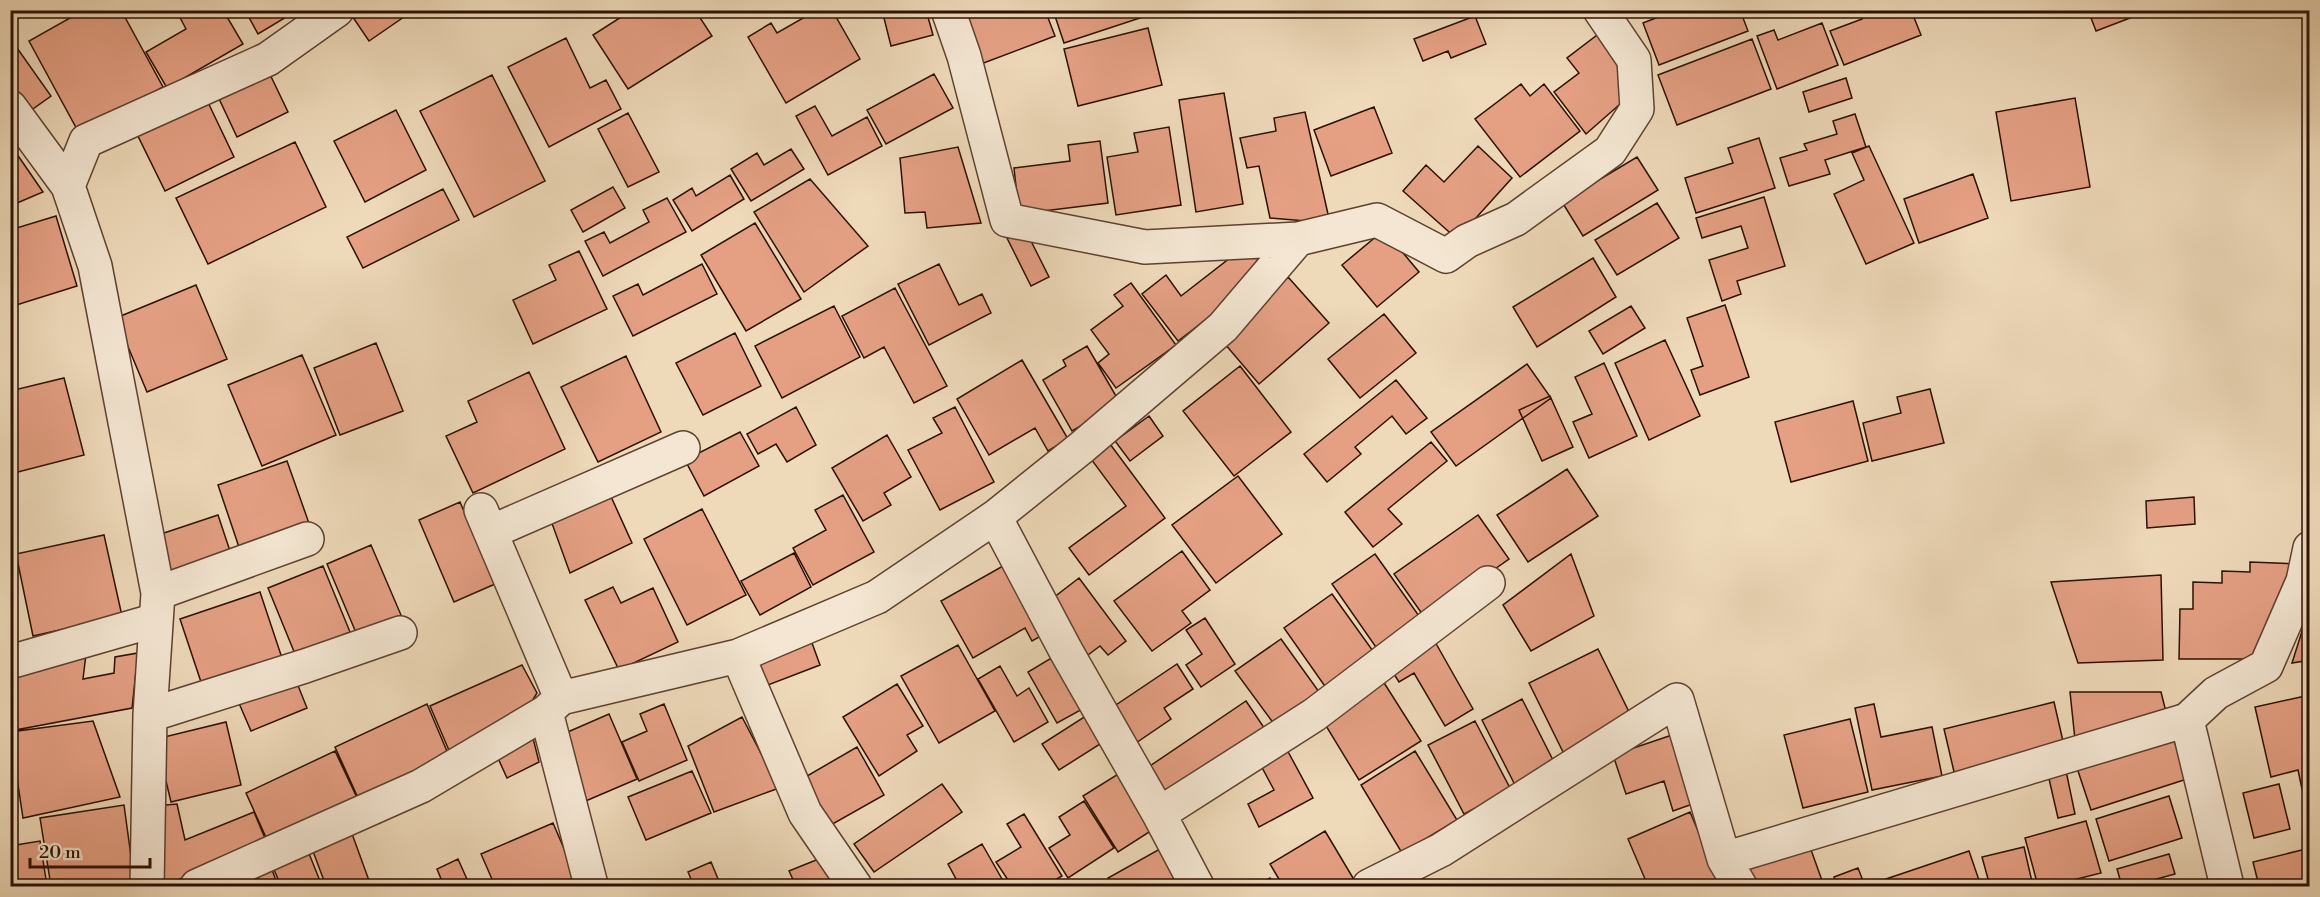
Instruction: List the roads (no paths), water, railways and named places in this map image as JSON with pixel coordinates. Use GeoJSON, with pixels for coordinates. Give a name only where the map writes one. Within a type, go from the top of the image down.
{"type":"FeatureCollection","features":[{"type":"Feature","properties":{"kind":"street"},"geometry":{"type":"LineString","coordinates":[[68,186],[86,141],[268,59],[337,10]]}},
{"type":"Feature","properties":{"kind":"street"},"geometry":{"type":"LineString","coordinates":[[948,10],[964,56],[1007,220],[1145,247],[1298,238],[1377,220],[1446,256],[1467,241],[1516,219],[1610,151],[1637,109],[1634,60],[1600,10]]}},
{"type":"Feature","properties":{"kind":"street"},"geometry":{"type":"LineString","coordinates":[[10,107],[68,186],[96,266],[157,606],[150,715],[147,886]]}},
{"type":"Feature","properties":{"kind":"street"},"geometry":{"type":"LineString","coordinates":[[197,886],[421,786],[554,705],[738,656],[877,597],[995,517],[1081,448],[1223,327],[1298,238]]}},
{"type":"Feature","properties":{"kind":"street"},"geometry":{"type":"LineString","coordinates":[[591,885],[554,705],[486,521],[684,448]]}},
{"type":"Feature","properties":{"kind":"street"},"geometry":{"type":"LineString","coordinates":[[995,517],[1066,651],[1159,814],[1197,886]]}},
{"type":"Feature","properties":{"kind":"street"},"geometry":{"type":"LineString","coordinates":[[10,662],[157,606],[307,539]]}},
{"type":"Feature","properties":{"kind":"street"},"geometry":{"type":"LineString","coordinates":[[1724,859],[2187,720],[2216,693],[2266,666],[2306,580],[2310,548]]}},
{"type":"Feature","properties":{"kind":"street"},"geometry":{"type":"LineString","coordinates":[[1159,814],[1314,715],[1488,583]]}},
{"type":"Feature","properties":{"kind":"street"},"geometry":{"type":"LineString","coordinates":[[150,715],[400,633]]}},
{"type":"Feature","properties":{"kind":"street"},"geometry":{"type":"LineString","coordinates":[[738,656],[805,813],[855,886]]}},
{"type":"Feature","properties":{"kind":"street"},"geometry":{"type":"LineString","coordinates":[[1369,886],[1441,850],[1677,700],[1724,859],[1740,886]]}},
{"type":"Feature","properties":{"kind":"street"},"geometry":{"type":"LineString","coordinates":[[2187,720],[2227,886]]}}]}
